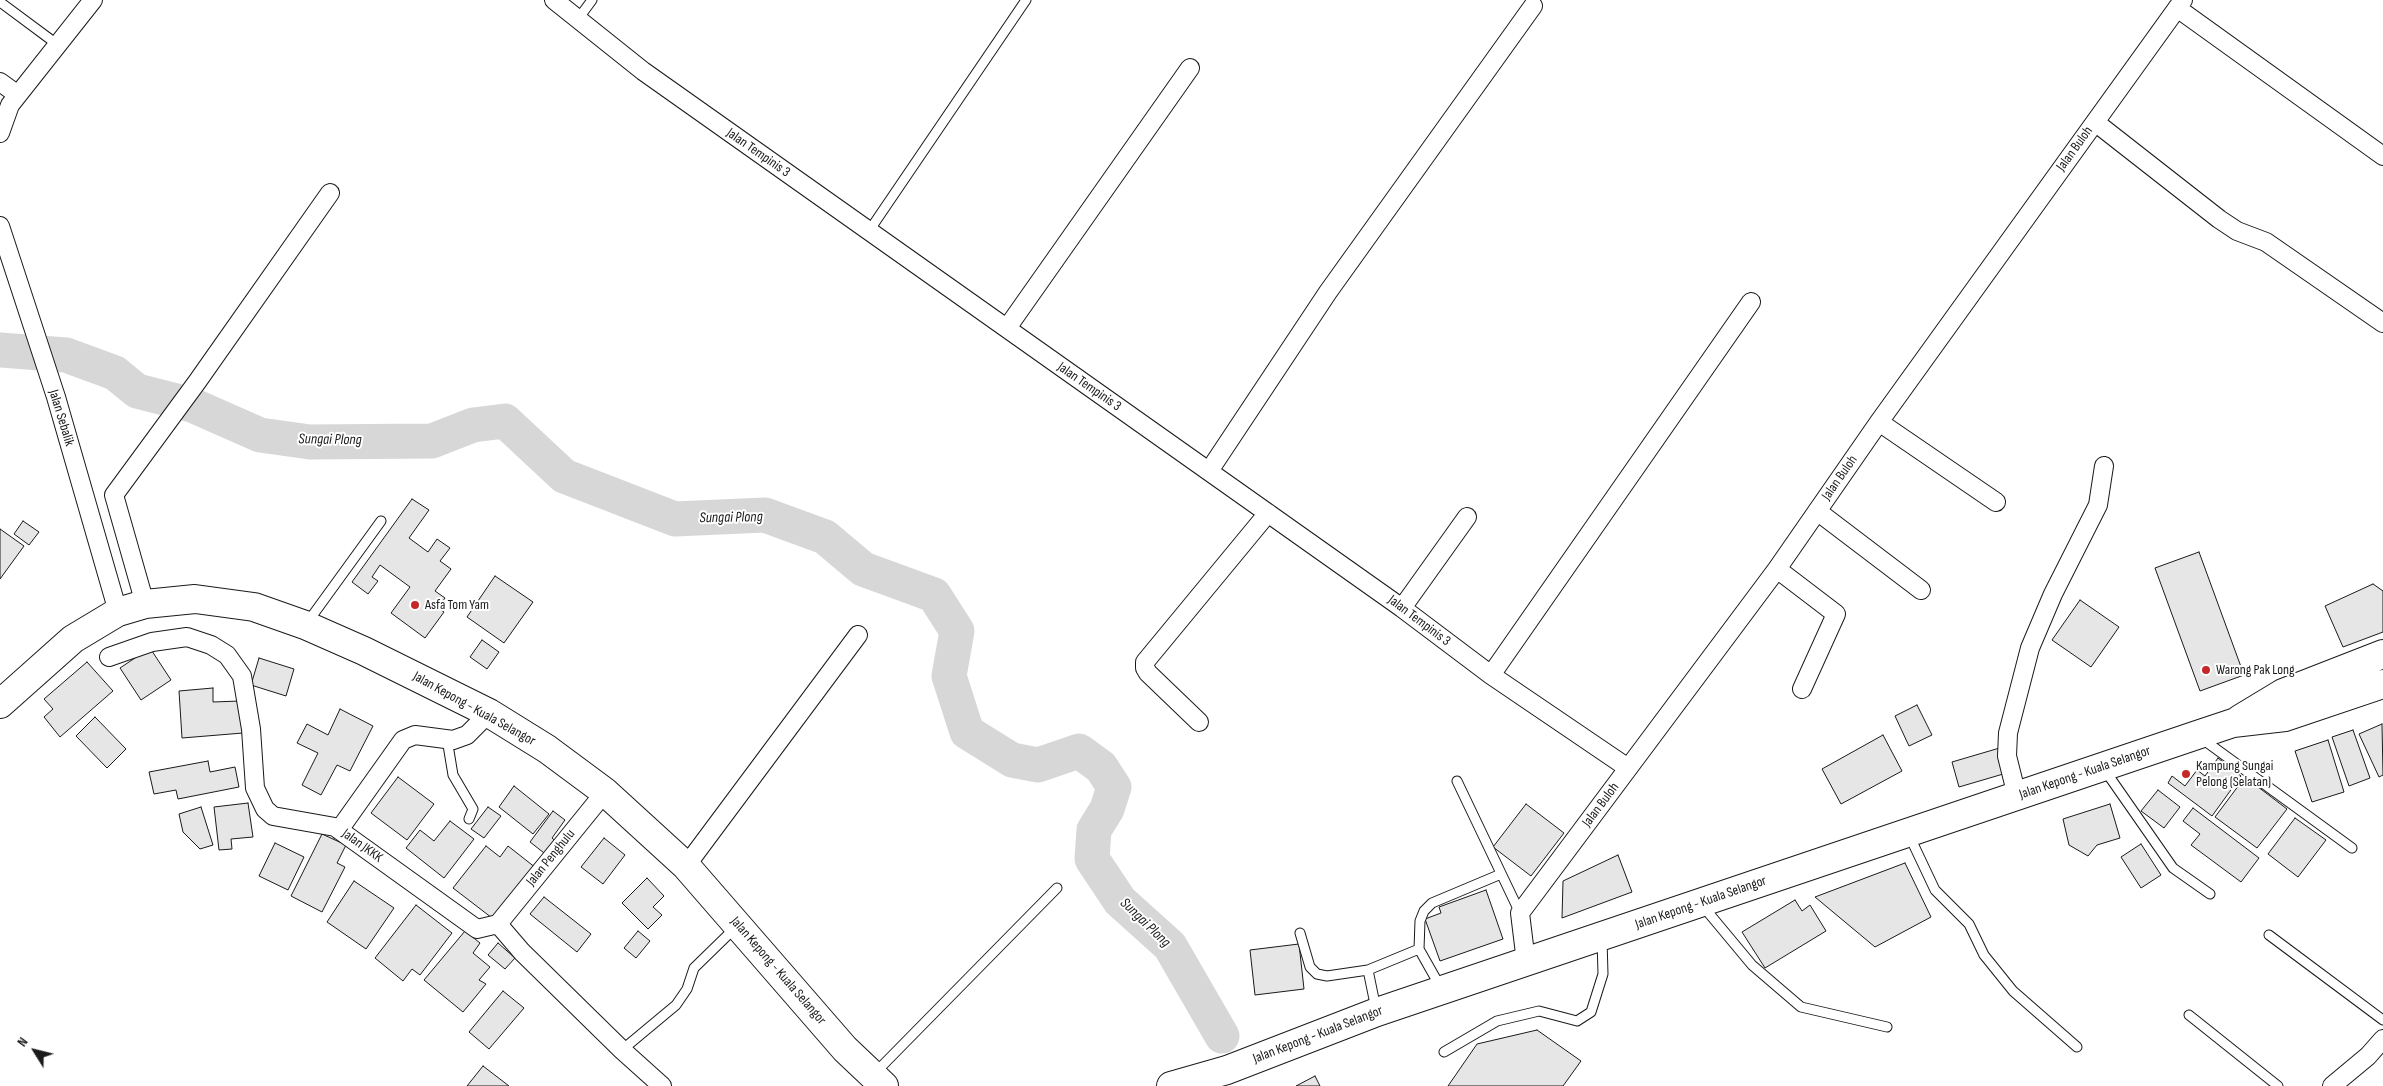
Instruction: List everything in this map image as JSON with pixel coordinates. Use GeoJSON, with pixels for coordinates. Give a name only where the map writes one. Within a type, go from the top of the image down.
{"type":"FeatureCollection","features":[{"type":"Feature","properties":{"kind":"highway","name":"Jalan Kepong - Kuala Selangor"},"geometry":{"type":"LineString","coordinates":[[0,704],[73,639],[118,612],[145,604],[195,599],[254,607],[305,625],[364,650],[489,714],[547,749],[605,792],[686,866],[845,1049],[878,1081]]}},
{"type":"Feature","properties":{"kind":"highway","name":"Jalan Kepong - Kuala Selangor"},"geometry":{"type":"LineString","coordinates":[[2233,723],[2283,693],[2383,654]]}},
{"type":"Feature","properties":{"kind":"highway","name":"Jalan Kepong - Kuala Selangor"},"geometry":{"type":"LineString","coordinates":[[1171,1086],[1227,1070],[1377,1012],[2197,734],[2233,723],[2285,717],[2383,684]]}},
{"type":"Feature","properties":{"kind":"street"},"geometry":{"type":"LineString","coordinates":[[0,133],[10,105],[93,0]]}},
{"type":"Feature","properties":{"kind":"street","name":"Jalan Tempinis 3"},"geometry":{"type":"LineString","coordinates":[[554,0],[643,71],[1402,608],[1491,675],[1628,768]]}},
{"type":"Feature","properties":{"kind":"street"},"geometry":{"type":"LineString","coordinates":[[2180,4],[2383,156]]}},
{"type":"Feature","properties":{"kind":"street","name":"Jalan Buloh"},"geometry":{"type":"LineString","coordinates":[[1520,913],[1777,570],[1879,422],[2180,4]]}},
{"type":"Feature","properties":{"kind":"street"},"geometry":{"type":"LineString","coordinates":[[1209,471],[1328,292],[1533,6]]}},
{"type":"Feature","properties":{"kind":"street"},"geometry":{"type":"LineString","coordinates":[[1006,328],[1190,68]]}},
{"type":"Feature","properties":{"kind":"street"},"geometry":{"type":"LineString","coordinates":[[0,82],[18,95]]}},
{"type":"Feature","properties":{"kind":"street"},"geometry":{"type":"LineString","coordinates":[[2095,122],[2219,219],[2237,231],[2266,242],[2383,323]]}},
{"type":"Feature","properties":{"kind":"street"},"geometry":{"type":"LineString","coordinates":[[86,502],[114,495],[170,420],[330,193]]}},
{"type":"Feature","properties":{"kind":"street","name":"Jalan Sebalik"},"geometry":{"type":"LineString","coordinates":[[0,226],[56,398],[118,612]]}},
{"type":"Feature","properties":{"kind":"street"},"geometry":{"type":"LineString","coordinates":[[1491,675],[1751,302]]}},
{"type":"Feature","properties":{"kind":"street"},"geometry":{"type":"LineString","coordinates":[[1879,422],[1996,502]]}},
{"type":"Feature","properties":{"kind":"street"},"geometry":{"type":"LineString","coordinates":[[2017,796],[2007,756],[2008,733],[2030,648],[2053,594],[2098,505],[2104,466]]}},
{"type":"Feature","properties":{"kind":"street"},"geometry":{"type":"LineString","coordinates":[[114,495],[145,604]]}},
{"type":"Feature","properties":{"kind":"street"},"geometry":{"type":"LineString","coordinates":[[1817,511],[1921,590]]}},
{"type":"Feature","properties":{"kind":"street"},"geometry":{"type":"LineString","coordinates":[[1199,722],[1148,673],[1145,668],[1146,662],[1268,513]]}},
{"type":"Feature","properties":{"kind":"street"},"geometry":{"type":"LineString","coordinates":[[1402,608],[1467,517]]}},
{"type":"Feature","properties":{"kind":"street"},"geometry":{"type":"LineString","coordinates":[[1777,570],[1836,614],[1802,690]]}},
{"type":"Feature","properties":{"kind":"street"},"geometry":{"type":"LineString","coordinates":[[686,866],[858,636]]}},
{"type":"Feature","properties":{"kind":"street","name":"Jalan JKKK"},"geometry":{"type":"LineString","coordinates":[[109,657],[152,642],[187,637],[211,646],[227,655],[242,676],[250,729],[255,788],[260,802],[273,816],[329,825],[339,830],[477,929],[498,924]]}},
{"type":"Feature","properties":{"kind":"street"},"geometry":{"type":"LineString","coordinates":[[339,830],[403,740],[415,735],[454,740],[467,735],[489,714]]}},
{"type":"Feature","properties":{"kind":"street","name":"Jalan Penghulu"},"geometry":{"type":"LineString","coordinates":[[498,924],[605,792]]}},
{"type":"Feature","properties":{"kind":"street"},"geometry":{"type":"LineString","coordinates":[[1520,913],[1526,962]]}},
{"type":"Feature","properties":{"kind":"street"},"geometry":{"type":"LineString","coordinates":[[498,924],[522,952],[622,1050],[662,1086]]}},
{"type":"Feature","properties":{"kind":"street"},"geometry":{"type":"LineString","coordinates":[[2332,1086],[2368,1056],[2383,1039]]}},
{"type":"Feature","properties":{"kind":"lane"},"geometry":{"type":"LineString","coordinates":[[578,19],[592,0]]}},
{"type":"Feature","properties":{"kind":"lane"},"geometry":{"type":"LineString","coordinates":[[869,231],[1026,0]]}},
{"type":"Feature","properties":{"kind":"lane"},"geometry":{"type":"LineString","coordinates":[[0,2],[58,45]]}},
{"type":"Feature","properties":{"kind":"lane"},"geometry":{"type":"LineString","coordinates":[[305,625],[380,521]]}},
{"type":"Feature","properties":{"kind":"lane"},"geometry":{"type":"LineString","coordinates":[[2197,734],[2352,848]]}},
{"type":"Feature","properties":{"kind":"lane"},"geometry":{"type":"LineString","coordinates":[[447,739],[452,775],[473,809],[469,819]]}},
{"type":"Feature","properties":{"kind":"lane"},"geometry":{"type":"LineString","coordinates":[[2102,767],[2173,868],[2210,894]]}},
{"type":"Feature","properties":{"kind":"lane"},"geometry":{"type":"LineString","coordinates":[[1457,781],[1520,913]]}},
{"type":"Feature","properties":{"kind":"lane"},"geometry":{"type":"LineString","coordinates":[[1908,833],[1935,890],[1969,924],[1984,955],[2012,991],[2077,1047]]}},
{"type":"Feature","properties":{"kind":"lane"},"geometry":{"type":"LineString","coordinates":[[1442,990],[1419,949],[1420,920],[1432,903],[1501,874]]}},
{"type":"Feature","properties":{"kind":"lane"},"geometry":{"type":"LineString","coordinates":[[878,1081],[1057,888]]}},
{"type":"Feature","properties":{"kind":"lane"},"geometry":{"type":"LineString","coordinates":[[1700,903],[1752,965],[1801,1007],[1887,1028]]}},
{"type":"Feature","properties":{"kind":"lane"},"geometry":{"type":"LineString","coordinates":[[622,1050],[676,1005],[687,989],[694,968],[738,925]]}},
{"type":"Feature","properties":{"kind":"lane"},"geometry":{"type":"LineString","coordinates":[[1300,933],[1310,967],[1317,974],[1327,976],[1368,970],[1419,949]]}},
{"type":"Feature","properties":{"kind":"lane"},"geometry":{"type":"LineString","coordinates":[[2268,935],[2383,1020]]}},
{"type":"Feature","properties":{"kind":"lane"},"geometry":{"type":"LineString","coordinates":[[1444,1052],[1496,1021],[1538,1011],[1577,1021],[1591,1012],[1603,974],[1602,936]]}},
{"type":"Feature","properties":{"kind":"lane"},"geometry":{"type":"LineString","coordinates":[[1368,970],[1377,1012]]}},
{"type":"Feature","properties":{"kind":"lane"},"geometry":{"type":"LineString","coordinates":[[2189,1015],[2278,1086]]}},
{"type":"Feature","properties":{"kind":"building"},"geometry":{"type":"Polygon","coordinates":[[[412,499],[429,510],[409,538],[428,552],[437,539],[450,548],[440,561],[451,569],[435,591],[445,598],[438,608],[444,612],[425,638],[391,613],[410,587],[380,565],[372,577],[378,581],[368,594],[352,582],[412,499]]]}},
{"type":"Feature","properties":{"kind":"building"},"geometry":{"type":"Polygon","coordinates":[[[23,521],[39,532],[29,545],[14,534],[23,521]]]}},
{"type":"Feature","properties":{"kind":"building"},"geometry":{"type":"Polygon","coordinates":[[[0,529],[24,546],[0,579],[0,529]]]}},
{"type":"Feature","properties":{"kind":"building"},"geometry":{"type":"Polygon","coordinates":[[[2199,552],[2244,675],[2200,691],[2155,568],[2199,552]]]}},
{"type":"Feature","properties":{"kind":"building"},"geometry":{"type":"Polygon","coordinates":[[[495,576],[533,602],[504,643],[467,617],[495,576]]]}},
{"type":"Feature","properties":{"kind":"building"},"geometry":{"type":"Polygon","coordinates":[[[2373,584],[2383,591],[2383,632],[2343,647],[2325,606],[2373,584]]]}},
{"type":"Feature","properties":{"kind":"building"},"geometry":{"type":"Polygon","coordinates":[[[2080,600],[2119,627],[2091,667],[2052,640],[2080,600]]]}},
{"type":"Feature","properties":{"kind":"building"},"geometry":{"type":"Polygon","coordinates":[[[482,640],[499,652],[487,669],[470,657],[482,640]]]}},
{"type":"Feature","properties":{"kind":"building"},"geometry":{"type":"Polygon","coordinates":[[[150,648],[171,680],[141,700],[120,668],[150,648]]]}},
{"type":"Feature","properties":{"kind":"building"},"geometry":{"type":"Polygon","coordinates":[[[259,658],[294,669],[286,696],[251,685],[259,658]]]}},
{"type":"Feature","properties":{"kind":"building"},"geometry":{"type":"Polygon","coordinates":[[[87,662],[113,691],[60,737],[44,717],[53,709],[44,699],[87,662]]]}},
{"type":"Feature","properties":{"kind":"building"},"geometry":{"type":"Polygon","coordinates":[[[213,688],[213,702],[240,701],[243,733],[182,738],[179,691],[213,688]]]}},
{"type":"Feature","properties":{"kind":"building"},"geometry":{"type":"Polygon","coordinates":[[[1917,705],[1932,735],[1909,746],[1895,716],[1917,705]]]}},
{"type":"Feature","properties":{"kind":"building"},"geometry":{"type":"Polygon","coordinates":[[[340,709],[373,726],[350,771],[337,765],[321,795],[302,785],[318,753],[297,743],[307,724],[328,735],[340,709]]]}},
{"type":"Feature","properties":{"kind":"building"},"geometry":{"type":"Polygon","coordinates":[[[95,717],[126,749],[107,768],[76,736],[95,717]]]}},
{"type":"Feature","properties":{"kind":"building"},"geometry":{"type":"Polygon","coordinates":[[[2382,724],[2383,775],[2379,777],[2359,734],[2382,724]]]}},
{"type":"Feature","properties":{"kind":"building"},"geometry":{"type":"Polygon","coordinates":[[[2353,730],[2370,778],[2349,786],[2332,737],[2353,730]]]}},
{"type":"Feature","properties":{"kind":"building"},"geometry":{"type":"Polygon","coordinates":[[[1883,735],[1902,771],[1841,804],[1822,769],[1883,735]]]}},
{"type":"Feature","properties":{"kind":"building"},"geometry":{"type":"Polygon","coordinates":[[[2328,740],[2344,792],[2312,802],[2295,751],[2328,740]]]}},
{"type":"Feature","properties":{"kind":"building"},"geometry":{"type":"Polygon","coordinates":[[[2003,747],[2010,772],[1959,787],[1952,762],[2003,747]]]}},
{"type":"Feature","properties":{"kind":"building"},"geometry":{"type":"Polygon","coordinates":[[[2218,758],[2241,776],[2212,816],[2168,783],[2172,776],[2185,786],[2197,770],[2205,776],[2218,758]]]}},
{"type":"Feature","properties":{"kind":"building"},"geometry":{"type":"Polygon","coordinates":[[[208,761],[210,772],[235,767],[239,787],[178,799],[176,790],[154,794],[149,772],[208,761]]]}},
{"type":"Feature","properties":{"kind":"building"},"geometry":{"type":"Polygon","coordinates":[[[398,777],[434,804],[407,840],[371,813],[398,777]]]}},
{"type":"Feature","properties":{"kind":"building"},"geometry":{"type":"Polygon","coordinates":[[[2245,777],[2287,809],[2257,848],[2215,817],[2245,777]]]}},
{"type":"Feature","properties":{"kind":"building"},"geometry":{"type":"Polygon","coordinates":[[[514,786],[549,814],[533,834],[499,807],[514,786]]]}},
{"type":"Feature","properties":{"kind":"building"},"geometry":{"type":"Polygon","coordinates":[[[2158,790],[2180,807],[2164,828],[2141,811],[2158,790]]]}},
{"type":"Feature","properties":{"kind":"building"},"geometry":{"type":"Polygon","coordinates":[[[248,803],[253,837],[231,839],[232,849],[219,850],[214,807],[248,803]]]}},
{"type":"Feature","properties":{"kind":"building"},"geometry":{"type":"Polygon","coordinates":[[[1526,804],[1564,833],[1531,876],[1493,847],[1526,804]]]}},
{"type":"Feature","properties":{"kind":"building"},"geometry":{"type":"Polygon","coordinates":[[[2110,804],[2120,838],[2097,845],[2088,856],[2069,845],[2063,819],[2110,804]]]}},
{"type":"Feature","properties":{"kind":"building"},"geometry":{"type":"Polygon","coordinates":[[[201,807],[213,845],[200,849],[183,832],[179,814],[201,807]]]}},
{"type":"Feature","properties":{"kind":"building"},"geometry":{"type":"Polygon","coordinates":[[[488,807],[501,816],[484,838],[471,829],[488,807]]]}},
{"type":"Feature","properties":{"kind":"building"},"geometry":{"type":"Polygon","coordinates":[[[2193,808],[2259,858],[2241,882],[2191,845],[2200,834],[2183,821],[2193,808]]]}},
{"type":"Feature","properties":{"kind":"building"},"geometry":{"type":"Polygon","coordinates":[[[553,811],[565,820],[552,838],[558,843],[548,856],[530,842],[553,811]]]}},
{"type":"Feature","properties":{"kind":"building"},"geometry":{"type":"Polygon","coordinates":[[[2295,818],[2326,840],[2298,877],[2268,854],[2295,818]]]}},
{"type":"Feature","properties":{"kind":"building"},"geometry":{"type":"Polygon","coordinates":[[[450,821],[474,839],[444,878],[406,848],[420,830],[434,841],[450,821]]]}},
{"type":"Feature","properties":{"kind":"building"},"geometry":{"type":"Polygon","coordinates":[[[322,834],[346,845],[337,863],[345,867],[322,912],[291,896],[322,834]]]}},
{"type":"Feature","properties":{"kind":"building"},"geometry":{"type":"Polygon","coordinates":[[[604,838],[625,855],[603,884],[581,867],[604,838]]]}},
{"type":"Feature","properties":{"kind":"building"},"geometry":{"type":"Polygon","coordinates":[[[275,843],[304,857],[288,890],[259,876],[275,843]]]}},
{"type":"Feature","properties":{"kind":"building"},"geometry":{"type":"Polygon","coordinates":[[[2141,844],[2161,875],[2141,888],[2121,857],[2141,844]]]}},
{"type":"Feature","properties":{"kind":"building"},"geometry":{"type":"Polygon","coordinates":[[[486,846],[500,857],[508,846],[536,868],[496,921],[453,888],[486,846]]]}},
{"type":"Feature","properties":{"kind":"building"},"geometry":{"type":"Polygon","coordinates":[[[1618,855],[1632,892],[1562,918],[1563,881],[1618,855]]]}},
{"type":"Feature","properties":{"kind":"building"},"geometry":{"type":"Polygon","coordinates":[[[1905,863],[1931,917],[1875,947],[1815,897],[1905,863]]]}},
{"type":"Feature","properties":{"kind":"building"},"geometry":{"type":"Polygon","coordinates":[[[647,878],[664,896],[653,907],[662,915],[648,929],[622,903],[647,878]]]}},
{"type":"Feature","properties":{"kind":"building"},"geometry":{"type":"Polygon","coordinates":[[[354,881],[394,908],[366,949],[327,922],[354,881]]]}},
{"type":"Feature","properties":{"kind":"building"},"geometry":{"type":"Polygon","coordinates":[[[1486,890],[1503,939],[1440,961],[1425,919],[1441,913],[1439,907],[1486,890]]]}},
{"type":"Feature","properties":{"kind":"building"},"geometry":{"type":"Polygon","coordinates":[[[544,897],[591,934],[577,952],[530,914],[544,897]]]}},
{"type":"Feature","properties":{"kind":"building"},"geometry":{"type":"Polygon","coordinates":[[[1795,900],[1802,911],[1810,905],[1826,931],[1765,968],[1742,932],[1795,900]]]}},
{"type":"Feature","properties":{"kind":"building"},"geometry":{"type":"Polygon","coordinates":[[[416,905],[452,933],[420,975],[412,969],[403,981],[375,958],[416,905]]]}},
{"type":"Feature","properties":{"kind":"building"},"geometry":{"type":"Polygon","coordinates":[[[465,931],[480,943],[473,953],[490,967],[479,980],[486,984],[463,1012],[424,980],[465,931]]]}},
{"type":"Feature","properties":{"kind":"building"},"geometry":{"type":"Polygon","coordinates":[[[638,931],[650,941],[636,958],[624,948],[638,931]]]}},
{"type":"Feature","properties":{"kind":"building"},"geometry":{"type":"Polygon","coordinates":[[[498,943],[515,958],[505,969],[488,955],[498,943]]]}},
{"type":"Feature","properties":{"kind":"building"},"geometry":{"type":"Polygon","coordinates":[[[1299,944],[1304,989],[1255,995],[1250,950],[1299,944]]]}},
{"type":"Feature","properties":{"kind":"building"},"geometry":{"type":"Polygon","coordinates":[[[503,991],[524,1008],[489,1049],[469,1032],[503,991]]]}},
{"type":"Feature","properties":{"kind":"building"},"geometry":{"type":"Polygon","coordinates":[[[1537,1030],[1581,1061],[1563,1086],[1448,1086],[1477,1044],[1537,1030]]]}},
{"type":"Feature","properties":{"kind":"building"},"geometry":{"type":"Polygon","coordinates":[[[483,1066],[509,1086],[467,1086],[483,1066]]]}},
{"type":"Feature","properties":{"kind":"building"},"geometry":{"type":"Polygon","coordinates":[[[1315,1076],[1320,1086],[1296,1086],[1315,1076]]]}},
{"type":"Feature","properties":{"kind":"waterway","name":"Sungai Plong"},"geometry":{"type":"LineString","coordinates":[[0,350],[66,355],[115,373],[137,391],[192,405],[260,435],[310,442],[432,441],[473,425],[505,421],[564,476],[675,519],[765,515],[825,537],[863,569],[934,595],[957,631],[949,676],[967,732],[1012,760],[1038,765],[1079,751],[1101,767],[1114,787],[1107,809],[1094,830],[1092,859],[1120,901],[1170,946],[1222,1036]]}},
{"type":"Feature","properties":{"kind":"place","name":"Asfa Tom Yam"},"geometry":{"type":"Point","coordinates":[415,605]}},
{"type":"Feature","properties":{"kind":"place","name":"Warong Pak Long"},"geometry":{"type":"Point","coordinates":[2206,670]}},
{"type":"Feature","properties":{"kind":"place","name":"Kampung Sungai Pelong (Selatan)"},"geometry":{"type":"Point","coordinates":[2186,774]}}]}
